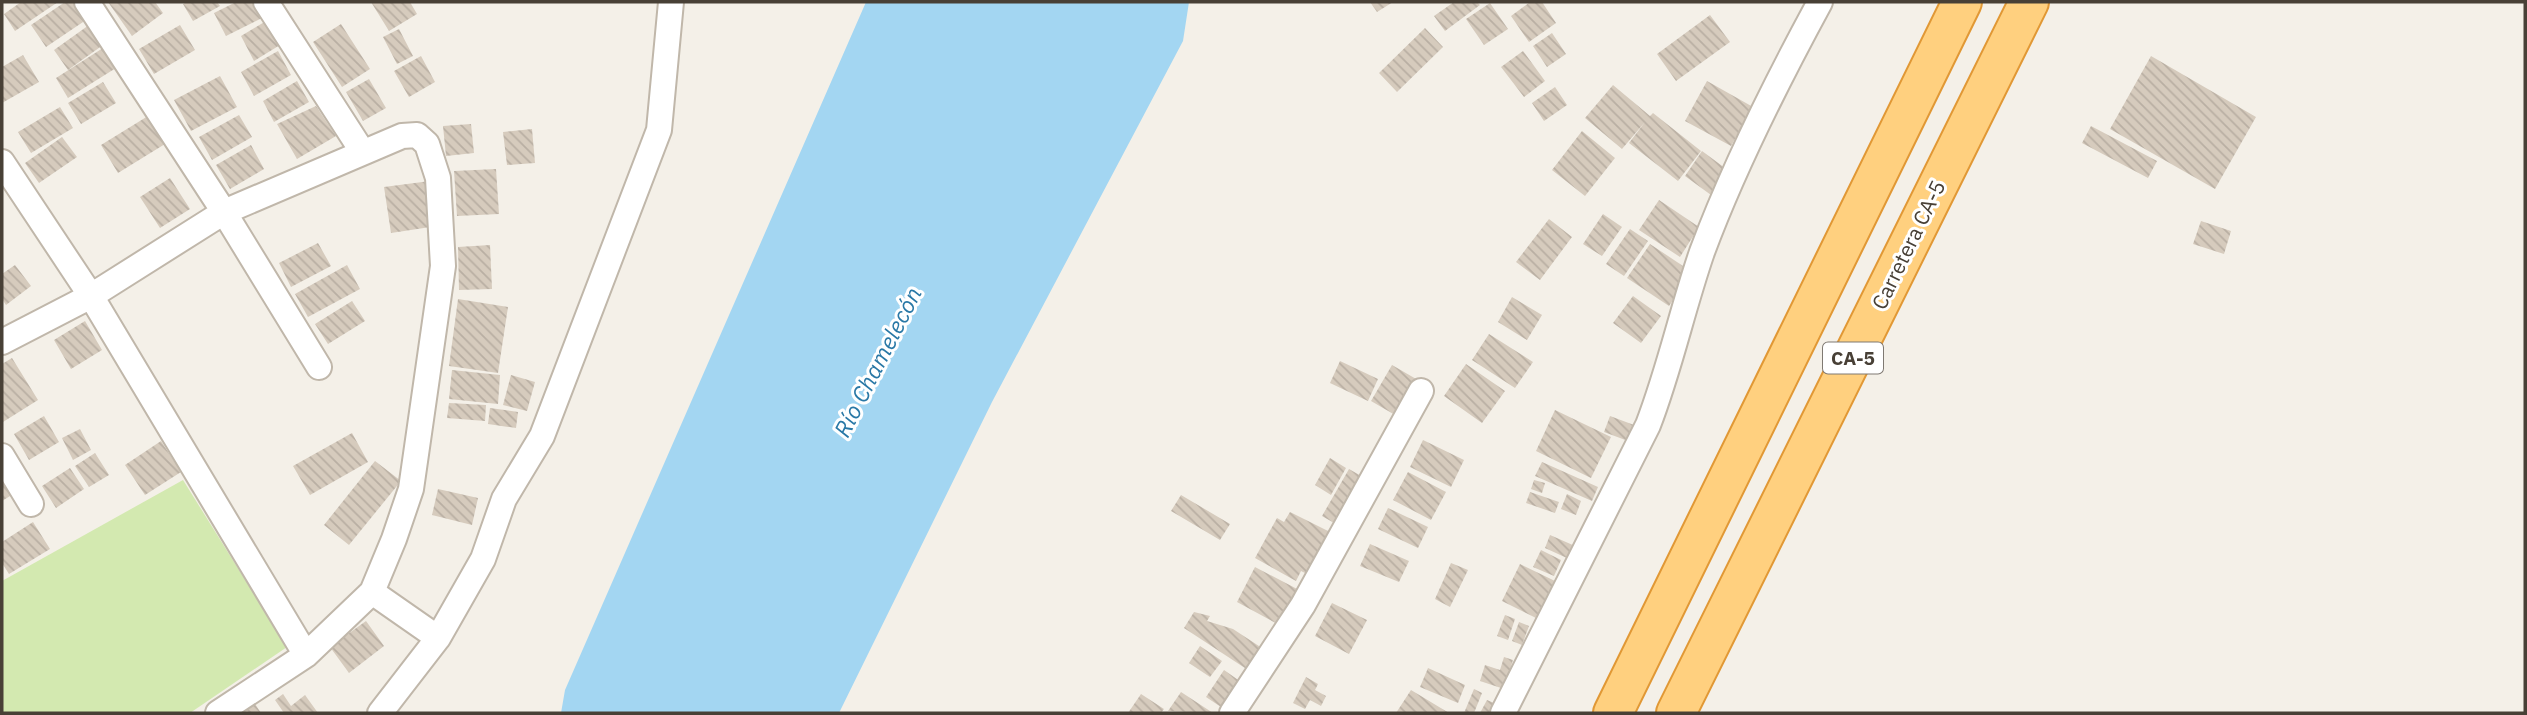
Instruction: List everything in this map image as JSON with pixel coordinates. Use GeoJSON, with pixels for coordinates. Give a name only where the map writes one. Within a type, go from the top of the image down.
{"type":"FeatureCollection","features":[{"type":"Feature","properties":{"kind":"highway","name":"CA-5"},"geometry":{"type":"LineString","coordinates":[[1613,713],[1962,2]]}},
{"type":"Feature","properties":{"kind":"highway","name":"Carretera CA-5"},"geometry":{"type":"LineString","coordinates":[[1676,713],[2029,2]]}},
{"type":"Feature","properties":{"kind":"street"},"geometry":{"type":"LineString","coordinates":[[87,2],[225,212],[319,367]]}},
{"type":"Feature","properties":{"kind":"street"},"geometry":{"type":"LineString","coordinates":[[266,2],[362,151]]}},
{"type":"Feature","properties":{"kind":"street"},"geometry":{"type":"LineString","coordinates":[[380,713],[438,638],[483,559],[504,499],[542,436],[659,130],[671,2]]}},
{"type":"Feature","properties":{"kind":"street"},"geometry":{"type":"LineString","coordinates":[[1503,713],[1648,425],[1667,376],[1686,297],[1726,191],[1820,2]]}},
{"type":"Feature","properties":{"kind":"street"},"geometry":{"type":"LineString","coordinates":[[1982,98],[2044,2]]}},
{"type":"Feature","properties":{"kind":"street"},"geometry":{"type":"LineString","coordinates":[[2,342],[90,296],[225,212],[402,136],[417,135],[427,144],[438,178],[443,266],[411,489],[372,592],[306,655],[218,713]]}},
{"type":"Feature","properties":{"kind":"street"},"geometry":{"type":"LineString","coordinates":[[2,162],[90,296],[306,655]]}},
{"type":"Feature","properties":{"kind":"street"},"geometry":{"type":"LineString","coordinates":[[1232,713],[1303,605],[1421,391]]}},
{"type":"Feature","properties":{"kind":"street"},"geometry":{"type":"LineString","coordinates":[[2,456],[31,504]]}},
{"type":"Feature","properties":{"kind":"street"},"geometry":{"type":"LineString","coordinates":[[372,592],[438,638]]}},
{"type":"Feature","properties":{"kind":"green space"},"geometry":{"type":"Polygon","coordinates":[[[183,480],[287,647],[190,713],[2,713],[2,581],[183,480]]]}},
{"type":"Feature","properties":{"kind":"water","name":"Río Chamelecón"},"geometry":{"type":"Polygon","coordinates":[[[866,2],[1189,2],[1183,41],[992,402],[839,713],[561,713],[565,690],[866,2]]]}},
{"type":"Feature","properties":{"kind":"building"},"geometry":{"type":"Polygon","coordinates":[[[21,2],[58,2],[15,31],[4,14],[21,2]]]}},
{"type":"Feature","properties":{"kind":"building"},"geometry":{"type":"Polygon","coordinates":[[[65,2],[73,2],[86,20],[46,47],[31,25],[65,2]]]}},
{"type":"Feature","properties":{"kind":"building"},"geometry":{"type":"Polygon","coordinates":[[[108,2],[155,2],[163,13],[132,36],[108,2]]]}},
{"type":"Feature","properties":{"kind":"building"},"geometry":{"type":"Polygon","coordinates":[[[217,2],[220,6],[193,21],[183,4],[217,2]]]}},
{"type":"Feature","properties":{"kind":"building"},"geometry":{"type":"Polygon","coordinates":[[[236,2],[253,2],[262,18],[226,36],[214,13],[236,2]]]}},
{"type":"Feature","properties":{"kind":"building"},"geometry":{"type":"Polygon","coordinates":[[[371,2],[410,2],[417,14],[389,31],[371,2]]]}},
{"type":"Feature","properties":{"kind":"building"},"geometry":{"type":"Polygon","coordinates":[[[1370,2],[1393,2],[1377,12],[1370,2]]]}},
{"type":"Feature","properties":{"kind":"building"},"geometry":{"type":"Polygon","coordinates":[[[1454,2],[1477,2],[1480,5],[1445,31],[1434,16],[1454,2]]]}},
{"type":"Feature","properties":{"kind":"building"},"geometry":{"type":"Polygon","coordinates":[[[1530,2],[1542,2],[1556,23],[1529,42],[1511,16],[1530,2]]]}},
{"type":"Feature","properties":{"kind":"building"},"geometry":{"type":"Polygon","coordinates":[[[1490,3],[1508,29],[1484,45],[1466,19],[1490,3]]]}},
{"type":"Feature","properties":{"kind":"building"},"geometry":{"type":"Polygon","coordinates":[[[1710,15],[1730,42],[1676,81],[1657,54],[1710,15]]]}},
{"type":"Feature","properties":{"kind":"building"},"geometry":{"type":"Polygon","coordinates":[[[266,21],[280,45],[254,61],[241,36],[266,21]]]}},
{"type":"Feature","properties":{"kind":"building"},"geometry":{"type":"Polygon","coordinates":[[[341,24],[370,69],[342,87],[313,42],[341,24]]]}},
{"type":"Feature","properties":{"kind":"building"},"geometry":{"type":"Polygon","coordinates":[[[89,25],[103,45],[68,70],[54,50],[89,25]]]}},
{"type":"Feature","properties":{"kind":"building"},"geometry":{"type":"Polygon","coordinates":[[[180,25],[195,50],[154,74],[139,49],[180,25]]]}},
{"type":"Feature","properties":{"kind":"building"},"geometry":{"type":"Polygon","coordinates":[[[1425,28],[1443,47],[1397,92],[1379,73],[1425,28]]]}},
{"type":"Feature","properties":{"kind":"building"},"geometry":{"type":"Polygon","coordinates":[[[399,29],[413,56],[397,64],[383,37],[399,29]]]}},
{"type":"Feature","properties":{"kind":"building"},"geometry":{"type":"Polygon","coordinates":[[[1552,33],[1566,54],[1547,67],[1533,46],[1552,33]]]}},
{"type":"Feature","properties":{"kind":"building"},"geometry":{"type":"Polygon","coordinates":[[[103,48],[116,68],[68,98],[56,78],[103,48]]]}},
{"type":"Feature","properties":{"kind":"building"},"geometry":{"type":"Polygon","coordinates":[[[278,51],[291,75],[254,96],[241,72],[278,51]]]}},
{"type":"Feature","properties":{"kind":"building"},"geometry":{"type":"Polygon","coordinates":[[[1523,51],[1545,81],[1524,97],[1501,67],[1523,51]]]}},
{"type":"Feature","properties":{"kind":"building"},"geometry":{"type":"Polygon","coordinates":[[[23,55],[39,82],[2,103],[2,67],[23,55]]]}},
{"type":"Feature","properties":{"kind":"building"},"geometry":{"type":"Polygon","coordinates":[[[421,56],[435,82],[409,97],[394,71],[421,56]]]}},
{"type":"Feature","properties":{"kind":"building"},"geometry":{"type":"Polygon","coordinates":[[[2151,56],[2256,117],[2215,189],[2110,129],[2151,56]]]}},
{"type":"Feature","properties":{"kind":"building"},"geometry":{"type":"Polygon","coordinates":[[[220,76],[237,107],[191,131],[174,100],[220,76]]]}},
{"type":"Feature","properties":{"kind":"building"},"geometry":{"type":"Polygon","coordinates":[[[369,79],[386,108],[363,121],[346,92],[369,79]]]}},
{"type":"Feature","properties":{"kind":"building"},"geometry":{"type":"Polygon","coordinates":[[[297,81],[309,102],[274,122],[263,101],[297,81]]]}},
{"type":"Feature","properties":{"kind":"building"},"geometry":{"type":"Polygon","coordinates":[[[1707,81],[1753,107],[1731,146],[1685,121],[1707,81]]]}},
{"type":"Feature","properties":{"kind":"building"},"geometry":{"type":"Polygon","coordinates":[[[103,82],[116,103],[81,124],[68,103],[103,82]]]}},
{"type":"Feature","properties":{"kind":"building"},"geometry":{"type":"Polygon","coordinates":[[[1613,85],[1650,116],[1653,113],[1701,151],[1678,181],[1629,143],[1645,122],[1622,149],[1585,118],[1613,85]]]}},
{"type":"Feature","properties":{"kind":"building"},"geometry":{"type":"Polygon","coordinates":[[[1555,87],[1567,105],[1544,121],[1532,103],[1555,87]]]}},
{"type":"Feature","properties":{"kind":"building"},"geometry":{"type":"Polygon","coordinates":[[[316,106],[336,136],[297,159],[277,124],[316,106]]]}},
{"type":"Feature","properties":{"kind":"building"},"geometry":{"type":"Polygon","coordinates":[[[60,107],[73,128],[31,153],[18,132],[60,107]]]}},
{"type":"Feature","properties":{"kind":"building"},"geometry":{"type":"Polygon","coordinates":[[[239,115],[252,137],[212,160],[199,137],[239,115]]]}},
{"type":"Feature","properties":{"kind":"building"},"geometry":{"type":"Polygon","coordinates":[[[148,116],[165,144],[118,173],[101,145],[148,116]]]}},
{"type":"Feature","properties":{"kind":"building"},"geometry":{"type":"Polygon","coordinates":[[[471,124],[474,153],[446,156],[443,126],[471,124]]]}},
{"type":"Feature","properties":{"kind":"building"},"geometry":{"type":"Polygon","coordinates":[[[2091,126],[2157,161],[2148,178],[2082,143],[2091,126]]]}},
{"type":"Feature","properties":{"kind":"building"},"geometry":{"type":"Polygon","coordinates":[[[532,129],[535,163],[507,165],[503,132],[532,129]]]}},
{"type":"Feature","properties":{"kind":"building"},"geometry":{"type":"Polygon","coordinates":[[[1582,131],[1615,158],[1585,196],[1552,170],[1582,131]]]}},
{"type":"Feature","properties":{"kind":"building"},"geometry":{"type":"Polygon","coordinates":[[[62,137],[77,157],[39,183],[25,163],[62,137]]]}},
{"type":"Feature","properties":{"kind":"building"},"geometry":{"type":"Polygon","coordinates":[[[251,145],[264,169],[230,189],[216,165],[251,145]]]}},
{"type":"Feature","properties":{"kind":"building"},"geometry":{"type":"Polygon","coordinates":[[[1702,151],[1729,171],[1711,195],[1685,176],[1702,151]]]}},
{"type":"Feature","properties":{"kind":"building"},"geometry":{"type":"Polygon","coordinates":[[[496,169],[499,214],[457,216],[454,171],[496,169]]]}},
{"type":"Feature","properties":{"kind":"building"},"geometry":{"type":"Polygon","coordinates":[[[170,178],[190,209],[160,228],[140,197],[170,178]]]}},
{"type":"Feature","properties":{"kind":"building"},"geometry":{"type":"Polygon","coordinates":[[[430,181],[437,226],[391,233],[384,187],[430,181]]]}},
{"type":"Feature","properties":{"kind":"building"},"geometry":{"type":"Polygon","coordinates":[[[1659,200],[1699,227],[1680,257],[1639,230],[1659,200]]]}},
{"type":"Feature","properties":{"kind":"building"},"geometry":{"type":"Polygon","coordinates":[[[1603,214],[1622,227],[1602,256],[1583,244],[1603,214]]]}},
{"type":"Feature","properties":{"kind":"building"},"geometry":{"type":"Polygon","coordinates":[[[1549,219],[1572,237],[1540,280],[1516,262],[1549,219]]]}},
{"type":"Feature","properties":{"kind":"building"},"geometry":{"type":"Polygon","coordinates":[[[2201,221],[2231,231],[2224,254],[2193,244],[2201,221]]]}},
{"type":"Feature","properties":{"kind":"building"},"geometry":{"type":"Polygon","coordinates":[[[1630,229],[1648,241],[1624,276],[1606,264],[1630,229]]]}},
{"type":"Feature","properties":{"kind":"building"},"geometry":{"type":"Polygon","coordinates":[[[318,243],[331,266],[291,287],[279,263],[318,243]]]}},
{"type":"Feature","properties":{"kind":"building"},"geometry":{"type":"Polygon","coordinates":[[[1650,244],[1692,272],[1669,306],[1627,278],[1650,244]]]}},
{"type":"Feature","properties":{"kind":"building"},"geometry":{"type":"Polygon","coordinates":[[[490,245],[492,289],[459,290],[458,247],[490,245]]]}},
{"type":"Feature","properties":{"kind":"building"},"geometry":{"type":"Polygon","coordinates":[[[15,265],[31,286],[6,305],[2,299],[2,274],[15,265]]]}},
{"type":"Feature","properties":{"kind":"building"},"geometry":{"type":"Polygon","coordinates":[[[347,265],[360,289],[308,317],[295,294],[347,265]]]}},
{"type":"Feature","properties":{"kind":"building"},"geometry":{"type":"Polygon","coordinates":[[[1633,296],[1661,316],[1641,343],[1613,323],[1633,296]]]}},
{"type":"Feature","properties":{"kind":"building"},"geometry":{"type":"Polygon","coordinates":[[[1512,297],[1542,315],[1527,340],[1498,322],[1512,297]]]}},
{"type":"Feature","properties":{"kind":"building"},"geometry":{"type":"Polygon","coordinates":[[[458,299],[508,307],[498,373],[449,366],[458,299]]]}},
{"type":"Feature","properties":{"kind":"building"},"geometry":{"type":"Polygon","coordinates":[[[352,301],[365,321],[328,344],[315,324],[352,301]]]}},
{"type":"Feature","properties":{"kind":"building"},"geometry":{"type":"Polygon","coordinates":[[[85,321],[102,350],[71,369],[54,340],[85,321]]]}},
{"type":"Feature","properties":{"kind":"building"},"geometry":{"type":"Polygon","coordinates":[[[1489,334],[1533,362],[1515,388],[1472,360],[1489,334]]]}},
{"type":"Feature","properties":{"kind":"building"},"geometry":{"type":"Polygon","coordinates":[[[12,358],[38,400],[3,422],[2,364],[12,358]]]}},
{"type":"Feature","properties":{"kind":"building"},"geometry":{"type":"Polygon","coordinates":[[[1340,361],[1378,379],[1368,401],[1330,383],[1340,361]]]}},
{"type":"Feature","properties":{"kind":"building"},"geometry":{"type":"Polygon","coordinates":[[[1466,364],[1505,391],[1482,423],[1444,396],[1466,364]]]}},
{"type":"Feature","properties":{"kind":"building"},"geometry":{"type":"Polygon","coordinates":[[[1392,365],[1423,383],[1402,419],[1371,401],[1392,365]]]}},
{"type":"Feature","properties":{"kind":"building"},"geometry":{"type":"Polygon","coordinates":[[[452,370],[500,375],[498,404],[449,399],[452,370]]]}},
{"type":"Feature","properties":{"kind":"building"},"geometry":{"type":"Polygon","coordinates":[[[511,375],[535,382],[527,411],[503,405],[511,375]]]}},
{"type":"Feature","properties":{"kind":"building"},"geometry":{"type":"Polygon","coordinates":[[[449,403],[486,405],[485,421],[447,418],[449,403]]]}},
{"type":"Feature","properties":{"kind":"building"},"geometry":{"type":"Polygon","coordinates":[[[490,408],[518,412],[516,428],[488,424],[490,408]]]}},
{"type":"Feature","properties":{"kind":"building"},"geometry":{"type":"Polygon","coordinates":[[[1555,410],[1611,437],[1591,478],[1536,451],[1555,410]]]}},
{"type":"Feature","properties":{"kind":"building"},"geometry":{"type":"Polygon","coordinates":[[[44,416],[59,442],[29,460],[14,434],[44,416]]]}},
{"type":"Feature","properties":{"kind":"building"},"geometry":{"type":"Polygon","coordinates":[[[1610,416],[1634,425],[1628,441],[1604,432],[1610,416]]]}},
{"type":"Feature","properties":{"kind":"building"},"geometry":{"type":"Polygon","coordinates":[[[80,429],[91,450],[73,460],[62,438],[80,429]]]}},
{"type":"Feature","properties":{"kind":"building"},"geometry":{"type":"Polygon","coordinates":[[[352,433],[368,462],[310,495],[293,466],[352,433]]]}},
{"type":"Feature","properties":{"kind":"building"},"geometry":{"type":"Polygon","coordinates":[[[1423,440],[1464,460],[1451,487],[1410,467],[1423,440]]]}},
{"type":"Feature","properties":{"kind":"building"},"geometry":{"type":"Polygon","coordinates":[[[161,441],[181,472],[145,495],[125,465],[161,441]]]}},
{"type":"Feature","properties":{"kind":"building"},"geometry":{"type":"Polygon","coordinates":[[[95,453],[109,475],[89,487],[75,466],[95,453]]]}},
{"type":"Feature","properties":{"kind":"building"},"geometry":{"type":"Polygon","coordinates":[[[1330,458],[1346,468],[1331,495],[1315,485],[1330,458]]]}},
{"type":"Feature","properties":{"kind":"building"},"geometry":{"type":"Polygon","coordinates":[[[375,461],[401,481],[349,545],[324,525],[375,461]]]}},
{"type":"Feature","properties":{"kind":"building"},"geometry":{"type":"Polygon","coordinates":[[[1542,462],[1598,487],[1592,501],[1535,476],[1542,462]]]}},
{"type":"Feature","properties":{"kind":"building"},"geometry":{"type":"Polygon","coordinates":[[[70,468],[84,489],[56,508],[42,486],[70,468]]]}},
{"type":"Feature","properties":{"kind":"building"},"geometry":{"type":"Polygon","coordinates":[[[1349,469],[1368,480],[1341,527],[1322,516],[1349,469]]]}},
{"type":"Feature","properties":{"kind":"building"},"geometry":{"type":"Polygon","coordinates":[[[2,472],[15,493],[2,501],[2,472]]]}},
{"type":"Feature","properties":{"kind":"building"},"geometry":{"type":"Polygon","coordinates":[[[1408,472],[1446,492],[1431,520],[1393,500],[1408,472]]]}},
{"type":"Feature","properties":{"kind":"building"},"geometry":{"type":"Polygon","coordinates":[[[1534,480],[1545,483],[1542,493],[1531,489],[1534,480]]]}},
{"type":"Feature","properties":{"kind":"building"},"geometry":{"type":"Polygon","coordinates":[[[438,489],[478,498],[472,525],[432,515],[438,489]]]}},
{"type":"Feature","properties":{"kind":"building"},"geometry":{"type":"Polygon","coordinates":[[[1530,492],[1559,502],[1555,513],[1526,503],[1530,492]]]}},
{"type":"Feature","properties":{"kind":"building"},"geometry":{"type":"Polygon","coordinates":[[[1567,494],[1581,501],[1576,515],[1561,509],[1567,494]]]}},
{"type":"Feature","properties":{"kind":"building"},"geometry":{"type":"Polygon","coordinates":[[[1181,495],[1230,524],[1220,540],[1171,511],[1181,495]]]}},
{"type":"Feature","properties":{"kind":"building"},"geometry":{"type":"Polygon","coordinates":[[[1388,508],[1428,527],[1418,548],[1378,529],[1388,508]]]}},
{"type":"Feature","properties":{"kind":"building"},"geometry":{"type":"Polygon","coordinates":[[[1290,512],[1334,534],[1313,577],[1301,571],[1296,581],[1255,558],[1277,518],[1284,522],[1290,512]]]}},
{"type":"Feature","properties":{"kind":"building"},"geometry":{"type":"Polygon","coordinates":[[[33,522],[50,549],[9,574],[2,563],[2,542],[33,522]]]}},
{"type":"Feature","properties":{"kind":"building"},"geometry":{"type":"Polygon","coordinates":[[[1550,535],[1575,546],[1569,559],[1545,548],[1550,535]]]}},
{"type":"Feature","properties":{"kind":"building"},"geometry":{"type":"Polygon","coordinates":[[[1370,544],[1409,561],[1399,582],[1360,566],[1370,544]]]}},
{"type":"Feature","properties":{"kind":"building"},"geometry":{"type":"Polygon","coordinates":[[[1541,550],[1561,560],[1554,576],[1533,567],[1541,550]]]}},
{"type":"Feature","properties":{"kind":"building"},"geometry":{"type":"Polygon","coordinates":[[[1451,563],[1468,570],[1450,607],[1435,599],[1451,563]]]}},
{"type":"Feature","properties":{"kind":"building"},"geometry":{"type":"Polygon","coordinates":[[[1520,564],[1555,581],[1536,618],[1502,601],[1520,564]]]}},
{"type":"Feature","properties":{"kind":"building"},"geometry":{"type":"Polygon","coordinates":[[[1255,567],[1299,590],[1281,626],[1237,602],[1255,567]]]}},
{"type":"Feature","properties":{"kind":"building"},"geometry":{"type":"Polygon","coordinates":[[[1332,603],[1367,620],[1349,654],[1315,636],[1332,603]]]}},
{"type":"Feature","properties":{"kind":"building"},"geometry":{"type":"Polygon","coordinates":[[[1194,612],[1210,616],[1207,621],[1233,629],[1265,650],[1251,672],[1184,628],[1194,612]]]}},
{"type":"Feature","properties":{"kind":"building"},"geometry":{"type":"Polygon","coordinates":[[[1505,615],[1515,619],[1508,640],[1497,636],[1505,615]]]}},
{"type":"Feature","properties":{"kind":"building"},"geometry":{"type":"Polygon","coordinates":[[[366,621],[384,646],[349,673],[330,647],[366,621]]]}},
{"type":"Feature","properties":{"kind":"building"},"geometry":{"type":"Polygon","coordinates":[[[1519,622],[1529,626],[1522,645],[1512,641],[1519,622]]]}},
{"type":"Feature","properties":{"kind":"building"},"geometry":{"type":"Polygon","coordinates":[[[1200,646],[1222,661],[1210,677],[1189,663],[1200,646]]]}},
{"type":"Feature","properties":{"kind":"building"},"geometry":{"type":"Polygon","coordinates":[[[1504,657],[1513,660],[1504,689],[1480,681],[1485,665],[1500,670],[1504,657]]]}},
{"type":"Feature","properties":{"kind":"building"},"geometry":{"type":"Polygon","coordinates":[[[1428,668],[1465,685],[1458,703],[1420,687],[1428,668]]]}},
{"type":"Feature","properties":{"kind":"building"},"geometry":{"type":"Polygon","coordinates":[[[1224,670],[1244,684],[1227,711],[1206,697],[1224,670]]]}},
{"type":"Feature","properties":{"kind":"building"},"geometry":{"type":"Polygon","coordinates":[[[1306,677],[1318,684],[1315,690],[1326,696],[1321,706],[1310,700],[1305,709],[1293,703],[1306,677]]]}},
{"type":"Feature","properties":{"kind":"building"},"geometry":{"type":"Polygon","coordinates":[[[1474,689],[1482,693],[1474,713],[1464,713],[1474,689]]]}},
{"type":"Feature","properties":{"kind":"building"},"geometry":{"type":"Polygon","coordinates":[[[1411,690],[1449,713],[1396,713],[1411,690]]]}},
{"type":"Feature","properties":{"kind":"building"},"geometry":{"type":"Polygon","coordinates":[[[1181,692],[1213,713],[1168,711],[1181,692]]]}},
{"type":"Feature","properties":{"kind":"building"},"geometry":{"type":"Polygon","coordinates":[[[283,694],[291,706],[305,695],[318,713],[284,713],[275,700],[283,694]]]}},
{"type":"Feature","properties":{"kind":"building"},"geometry":{"type":"Polygon","coordinates":[[[1141,694],[1164,709],[1161,713],[1128,713],[1141,694]]]}},
{"type":"Feature","properties":{"kind":"building"},"geometry":{"type":"Polygon","coordinates":[[[1487,700],[1494,703],[1489,713],[1480,713],[1487,700]]]}},
{"type":"Feature","properties":{"kind":"building"},"geometry":{"type":"Polygon","coordinates":[[[255,704],[261,713],[241,713],[255,704]]]}}]}
